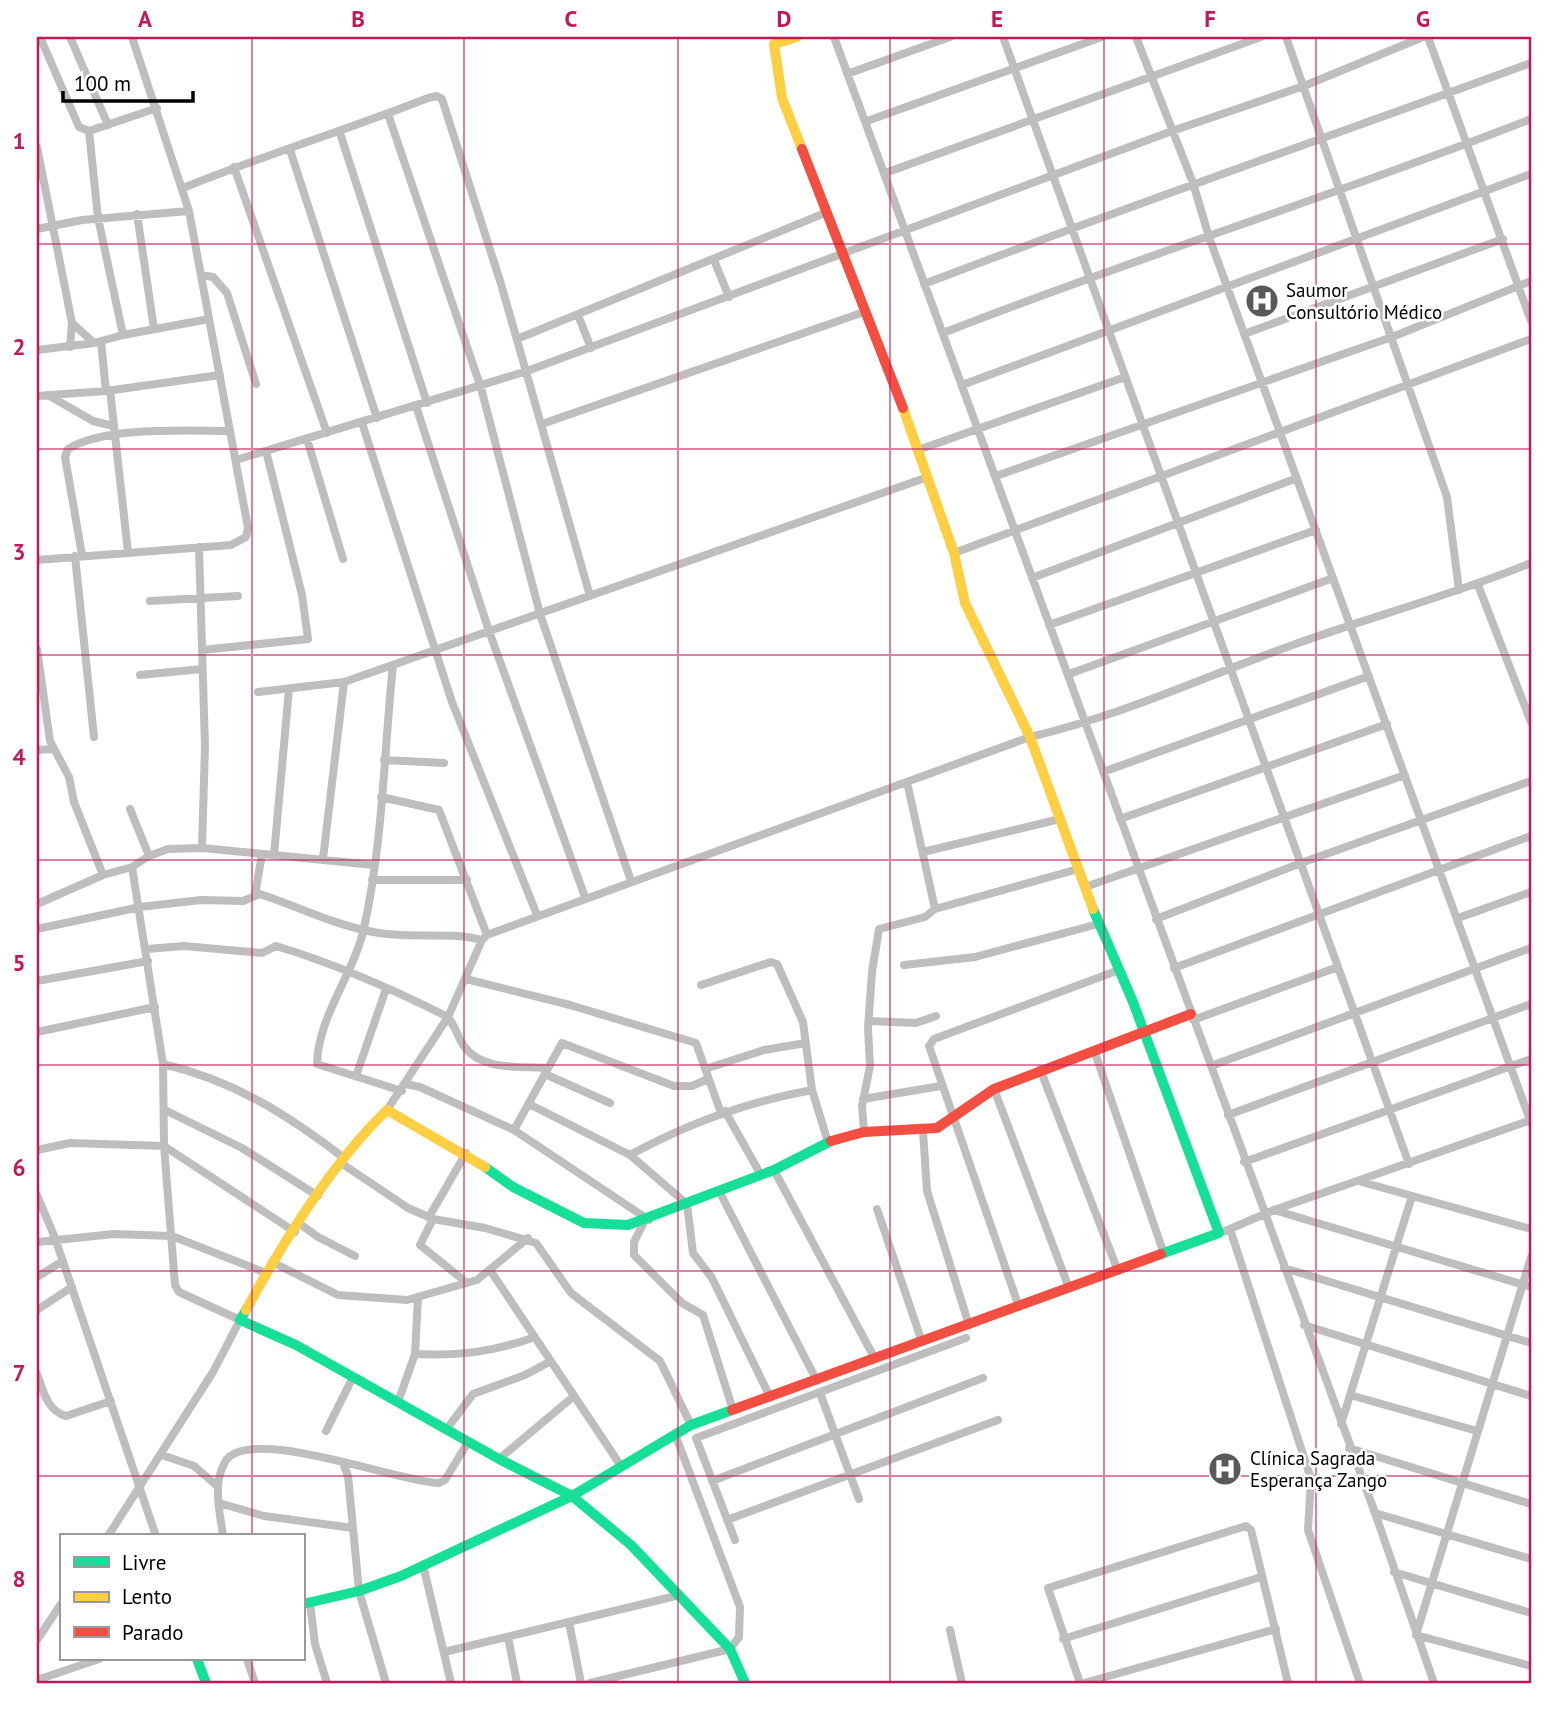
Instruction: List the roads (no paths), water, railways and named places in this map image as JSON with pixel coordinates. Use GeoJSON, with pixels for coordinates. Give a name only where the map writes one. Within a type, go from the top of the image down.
{"type":"FeatureCollection","features":[{"type":"Feature","properties":{"kind":"street"},"geometry":{"type":"LineString","coordinates":[[40,37],[79,127],[89,131],[157,108]]}},
{"type":"Feature","properties":{"kind":"street"},"geometry":{"type":"LineString","coordinates":[[70,37],[108,125]]}},
{"type":"Feature","properties":{"kind":"street"},"geometry":{"type":"LineString","coordinates":[[37,560],[231,545],[246,537],[248,528],[189,211],[132,37]]}},
{"type":"Feature","properties":{"kind":"street"},"geometry":{"type":"LineString","coordinates":[[797,37],[773,41],[782,99],[864,312],[894,380],[925,478],[954,553],[965,603],[1030,737],[1098,924],[1145,1032],[1225,1231],[1311,1479],[1308,1530],[1360,1683]]}},
{"type":"Feature","properties":{"kind":"street"},"geometry":{"type":"LineString","coordinates":[[834,37],[867,121],[976,429],[1069,674],[1340,1425],[1375,1513],[1434,1683]]}},
{"type":"Feature","properties":{"kind":"street"},"geometry":{"type":"LineString","coordinates":[[847,74],[950,37]]}},
{"type":"Feature","properties":{"kind":"street"},"geometry":{"type":"LineString","coordinates":[[1003,37],[1409,1164]]}},
{"type":"Feature","properties":{"kind":"street"},"geometry":{"type":"LineString","coordinates":[[867,121],[1102,37]]}},
{"type":"Feature","properties":{"kind":"street"},"geometry":{"type":"LineString","coordinates":[[327,1683],[306,1603],[359,1591],[423,1565],[572,1496],[691,1425],[1164,1254],[1274,1210],[1531,1121],[1227,287],[1193,183],[1136,37]]}},
{"type":"Feature","properties":{"kind":"street"},"geometry":{"type":"LineString","coordinates":[[885,173],[1261,37]]}},
{"type":"Feature","properties":{"kind":"street"},"geometry":{"type":"LineString","coordinates":[[1286,37],[1447,497],[1459,590]]}},
{"type":"Feature","properties":{"kind":"street"},"geometry":{"type":"LineString","coordinates":[[236,460],[481,388],[1172,131],[1304,86],[1426,37],[1503,239],[1531,321]]}},
{"type":"Feature","properties":{"kind":"street"},"geometry":{"type":"LineString","coordinates":[[924,284],[1193,183],[1323,141],[1531,63]]}},
{"type":"Feature","properties":{"kind":"street"},"geometry":{"type":"LineString","coordinates":[[183,188],[234,167],[340,133],[437,96],[442,99],[527,371],[590,596]]}},
{"type":"Feature","properties":{"kind":"street"},"geometry":{"type":"LineString","coordinates":[[388,114],[481,388],[540,614],[631,881]]}},
{"type":"Feature","properties":{"kind":"street"},"geometry":{"type":"LineString","coordinates":[[943,333],[1089,276],[1209,237],[1531,119]]}},
{"type":"Feature","properties":{"kind":"street"},"geometry":{"type":"LineString","coordinates":[[89,131],[97,218],[123,335]]}},
{"type":"Feature","properties":{"kind":"street"},"geometry":{"type":"LineString","coordinates":[[340,133],[427,403]]}},
{"type":"Feature","properties":{"kind":"street"},"geometry":{"type":"LineString","coordinates":[[37,148],[72,323],[70,347]]}},
{"type":"Feature","properties":{"kind":"street"},"geometry":{"type":"LineString","coordinates":[[290,150],[377,418]]}},
{"type":"Feature","properties":{"kind":"street"},"geometry":{"type":"LineString","coordinates":[[234,167],[327,433]]}},
{"type":"Feature","properties":{"kind":"street"},"geometry":{"type":"LineString","coordinates":[[962,385],[1531,174]]}},
{"type":"Feature","properties":{"kind":"street"},"geometry":{"type":"LineString","coordinates":[[37,229],[97,218],[189,211]]}},
{"type":"Feature","properties":{"kind":"street"},"geometry":{"type":"LineString","coordinates":[[517,339],[825,213]]}},
{"type":"Feature","properties":{"kind":"street"},"geometry":{"type":"LineString","coordinates":[[137,214],[154,329]]}},
{"type":"Feature","properties":{"kind":"street"},"geometry":{"type":"LineString","coordinates":[[1244,334],[1503,239]]}},
{"type":"Feature","properties":{"kind":"street"},"geometry":{"type":"LineString","coordinates":[[714,260],[729,297]]}},
{"type":"Feature","properties":{"kind":"street"},"geometry":{"type":"LineString","coordinates":[[201,275],[213,277],[227,293],[256,384]]}},
{"type":"Feature","properties":{"kind":"street"},"geometry":{"type":"LineString","coordinates":[[996,476],[1392,337],[1531,281]]}},
{"type":"Feature","properties":{"kind":"street"},"geometry":{"type":"LineString","coordinates":[[541,424],[864,312]]}},
{"type":"Feature","properties":{"kind":"street"},"geometry":{"type":"LineString","coordinates":[[578,315],[591,348]]}},
{"type":"Feature","properties":{"kind":"street"},"geometry":{"type":"LineString","coordinates":[[37,350],[70,347],[209,319]]}},
{"type":"Feature","properties":{"kind":"street"},"geometry":{"type":"LineString","coordinates":[[72,323],[97,342],[114,430],[128,552]]}},
{"type":"Feature","properties":{"kind":"street"},"geometry":{"type":"LineString","coordinates":[[954,553],[1531,340]]}},
{"type":"Feature","properties":{"kind":"street"},"geometry":{"type":"LineString","coordinates":[[37,396],[108,391],[220,375]]}},
{"type":"Feature","properties":{"kind":"street"},"geometry":{"type":"LineString","coordinates":[[918,450],[1125,377]]}},
{"type":"Feature","properties":{"kind":"street"},"geometry":{"type":"LineString","coordinates":[[48,396],[114,430]]}},
{"type":"Feature","properties":{"kind":"street"},"geometry":{"type":"LineString","coordinates":[[416,406],[489,631],[585,897]]}},
{"type":"Feature","properties":{"kind":"street"},"geometry":{"type":"LineString","coordinates":[[362,423],[452,702],[537,915]]}},
{"type":"Feature","properties":{"kind":"street"},"geometry":{"type":"LineString","coordinates":[[94,737],[78,556],[65,457],[68,449],[114,430],[230,431]]}},
{"type":"Feature","properties":{"kind":"street"},"geometry":{"type":"LineString","coordinates":[[307,439],[343,559]]}},
{"type":"Feature","properties":{"kind":"street"},"geometry":{"type":"LineString","coordinates":[[202,650],[308,639],[302,595],[266,451]]}},
{"type":"Feature","properties":{"kind":"street"},"geometry":{"type":"LineString","coordinates":[[258,692],[344,682],[925,478]]}},
{"type":"Feature","properties":{"kind":"street"},"geometry":{"type":"LineString","coordinates":[[1032,578],[1297,478]]}},
{"type":"Feature","properties":{"kind":"street"},"geometry":{"type":"LineString","coordinates":[[1049,625],[1316,530]]}},
{"type":"Feature","properties":{"kind":"street"},"geometry":{"type":"LineString","coordinates":[[199,547],[205,746],[202,848]]}},
{"type":"Feature","properties":{"kind":"street"},"geometry":{"type":"LineString","coordinates":[[37,929],[140,907],[201,900],[243,901],[255,895],[364,930],[402,935],[461,935],[484,938],[585,897],[1030,737],[1086,724],[1231,667],[1350,624],[1478,585],[1531,563]]}},
{"type":"Feature","properties":{"kind":"street"},"geometry":{"type":"LineString","coordinates":[[1069,674],[1333,578]]}},
{"type":"Feature","properties":{"kind":"street"},"geometry":{"type":"LineString","coordinates":[[1478,585],[1531,722]]}},
{"type":"Feature","properties":{"kind":"street"},"geometry":{"type":"LineString","coordinates":[[150,601],[239,596]]}},
{"type":"Feature","properties":{"kind":"street"},"geometry":{"type":"LineString","coordinates":[[37,649],[54,749],[69,777],[74,802],[103,875]]}},
{"type":"Feature","properties":{"kind":"street"},"geometry":{"type":"LineString","coordinates":[[393,665],[374,865],[364,930],[346,972],[318,1052],[317,1064],[404,1088],[420,1087],[513,1130],[647,1220]]}},
{"type":"Feature","properties":{"kind":"street"},"geometry":{"type":"LineString","coordinates":[[141,675],[202,669]]}},
{"type":"Feature","properties":{"kind":"street"},"geometry":{"type":"LineString","coordinates":[[1103,772],[1369,676]]}},
{"type":"Feature","properties":{"kind":"street"},"geometry":{"type":"LineString","coordinates":[[323,859],[344,682]]}},
{"type":"Feature","properties":{"kind":"street"},"geometry":{"type":"LineString","coordinates":[[274,855],[289,689]]}},
{"type":"Feature","properties":{"kind":"street"},"geometry":{"type":"LineString","coordinates":[[1120,819],[1387,724]]}},
{"type":"Feature","properties":{"kind":"street"},"geometry":{"type":"LineString","coordinates":[[37,750],[54,749]]}},
{"type":"Feature","properties":{"kind":"street"},"geometry":{"type":"LineString","coordinates":[[384,760],[444,763]]}},
{"type":"Feature","properties":{"kind":"street"},"geometry":{"type":"LineString","coordinates":[[1085,887],[1139,871],[1405,775]]}},
{"type":"Feature","properties":{"kind":"street"},"geometry":{"type":"LineString","coordinates":[[1156,919],[1301,863],[1531,781]]}},
{"type":"Feature","properties":{"kind":"street"},"geometry":{"type":"LineString","coordinates":[[907,782],[935,909]]}},
{"type":"Feature","properties":{"kind":"street"},"geometry":{"type":"LineString","coordinates":[[109,1534],[141,1490],[213,1372],[272,1262],[298,1228],[342,1160],[404,1088],[448,1017],[484,938],[467,880],[439,810],[381,797]]}},
{"type":"Feature","properties":{"kind":"street"},"geometry":{"type":"LineString","coordinates":[[130,809],[149,856]]}},
{"type":"Feature","properties":{"kind":"street"},"geometry":{"type":"LineString","coordinates":[[923,852],[1060,819]]}},
{"type":"Feature","properties":{"kind":"street"},"geometry":{"type":"LineString","coordinates":[[1174,968],[1531,836]]}},
{"type":"Feature","properties":{"kind":"street"},"geometry":{"type":"LineString","coordinates":[[37,904],[103,875],[132,867],[149,856],[168,849],[202,848],[374,865]]}},
{"type":"Feature","properties":{"kind":"street"},"geometry":{"type":"LineString","coordinates":[[255,895],[262,854]]}},
{"type":"Feature","properties":{"kind":"street"},"geometry":{"type":"LineString","coordinates":[[132,867],[163,1064],[164,1146],[174,1278],[179,1292],[296,1345],[467,1442],[572,1496],[631,1545],[730,1649],[745,1683]]}},
{"type":"Feature","properties":{"kind":"street"},"geometry":{"type":"LineString","coordinates":[[864,1132],[863,1099],[870,1066],[872,972],[879,929],[925,918],[935,909],[1078,869]]}},
{"type":"Feature","properties":{"kind":"street"},"geometry":{"type":"LineString","coordinates":[[372,880],[467,880]]}},
{"type":"Feature","properties":{"kind":"street"},"geometry":{"type":"LineString","coordinates":[[1458,918],[1531,892]]}},
{"type":"Feature","properties":{"kind":"street"},"geometry":{"type":"LineString","coordinates":[[904,965],[975,957],[1098,924]]}},
{"type":"Feature","properties":{"kind":"street"},"geometry":{"type":"LineString","coordinates":[[146,949],[184,946],[262,953],[276,946],[346,972],[448,1017],[464,1046],[478,1059],[493,1064],[547,1071],[610,1102]]}},
{"type":"Feature","properties":{"kind":"street"},"geometry":{"type":"LineString","coordinates":[[1211,1066],[1531,948]]}},
{"type":"Feature","properties":{"kind":"street"},"geometry":{"type":"LineString","coordinates":[[37,981],[148,961]]}},
{"type":"Feature","properties":{"kind":"street"},"geometry":{"type":"LineString","coordinates":[[701,985],[775,962],[803,1022],[812,1090],[828,1142]]}},
{"type":"Feature","properties":{"kind":"street"},"geometry":{"type":"LineString","coordinates":[[387,1110],[466,1153],[513,1187],[584,1223],[628,1225],[774,1170],[828,1142],[864,1132],[923,1131],[952,1119],[994,1089],[1040,1069],[1338,967]]}},
{"type":"Feature","properties":{"kind":"street"},"geometry":{"type":"LineString","coordinates":[[1019,1307],[929,1046],[934,1039],[1119,970]]}},
{"type":"Feature","properties":{"kind":"street"},"geometry":{"type":"LineString","coordinates":[[466,979],[570,1004],[688,1039],[699,1046],[708,1079],[723,1112],[761,1175]]}},
{"type":"Feature","properties":{"kind":"street"},"geometry":{"type":"LineString","coordinates":[[356,1076],[386,989]]}},
{"type":"Feature","properties":{"kind":"street"},"geometry":{"type":"LineString","coordinates":[[1228,1115],[1531,1004]]}},
{"type":"Feature","properties":{"kind":"street"},"geometry":{"type":"LineString","coordinates":[[37,1032],[156,1007]]}},
{"type":"Feature","properties":{"kind":"street"},"geometry":{"type":"LineString","coordinates":[[870,1021],[916,1023],[936,1016]]}},
{"type":"Feature","properties":{"kind":"street"},"geometry":{"type":"LineString","coordinates":[[513,1130],[562,1043],[674,1086],[692,1086],[708,1079]]}},
{"type":"Feature","properties":{"kind":"street"},"geometry":{"type":"LineString","coordinates":[[705,1069],[764,1050],[806,1043]]}},
{"type":"Feature","properties":{"kind":"street"},"geometry":{"type":"LineString","coordinates":[[1094,1050],[1164,1254]]}},
{"type":"Feature","properties":{"kind":"street"},"geometry":{"type":"LineString","coordinates":[[1244,1162],[1390,1112],[1531,1059]]}},
{"type":"Feature","properties":{"kind":"street"},"geometry":{"type":"LineString","coordinates":[[163,1064],[251,1094],[299,1123],[342,1160],[408,1208],[431,1218],[528,1238],[541,1248],[559,1280],[571,1293],[660,1361],[691,1425]]}},
{"type":"Feature","properties":{"kind":"street"},"geometry":{"type":"LineString","coordinates":[[1040,1069],[1118,1270]]}},
{"type":"Feature","properties":{"kind":"street"},"geometry":{"type":"LineString","coordinates":[[863,1099],[941,1086]]}},
{"type":"Feature","properties":{"kind":"street"},"geometry":{"type":"LineString","coordinates":[[994,1089],[1069,1289]]}},
{"type":"Feature","properties":{"kind":"street"},"geometry":{"type":"LineString","coordinates":[[630,1155],[676,1130],[723,1112],[812,1090]]}},
{"type":"Feature","properties":{"kind":"street"},"geometry":{"type":"LineString","coordinates":[[529,1104],[630,1155],[687,1204],[693,1253],[712,1278],[770,1397]]}},
{"type":"Feature","properties":{"kind":"street"},"geometry":{"type":"LineString","coordinates":[[165,1110],[242,1148],[318,1196]]}},
{"type":"Feature","properties":{"kind":"street"},"geometry":{"type":"LineString","coordinates":[[923,1131],[927,1191],[969,1325]]}},
{"type":"Feature","properties":{"kind":"street"},"geometry":{"type":"LineString","coordinates":[[37,1150],[70,1143],[164,1146],[298,1228],[355,1256]]}},
{"type":"Feature","properties":{"kind":"street"},"geometry":{"type":"LineString","coordinates":[[466,1153],[431,1218],[420,1245],[467,1283]]}},
{"type":"Feature","properties":{"kind":"street"},"geometry":{"type":"LineString","coordinates":[[774,1170],[875,1359]]}},
{"type":"Feature","properties":{"kind":"street"},"geometry":{"type":"LineString","coordinates":[[1361,1182],[1531,1229]]}},
{"type":"Feature","properties":{"kind":"street"},"geometry":{"type":"LineString","coordinates":[[719,1191],[817,1381]]}},
{"type":"Feature","properties":{"kind":"street"},"geometry":{"type":"LineString","coordinates":[[37,1195],[72,1286],[155,1534]]}},
{"type":"Feature","properties":{"kind":"street"},"geometry":{"type":"LineString","coordinates":[[1340,1425],[1412,1196]]}},
{"type":"Feature","properties":{"kind":"street"},"geometry":{"type":"LineString","coordinates":[[877,1209],[922,1342]]}},
{"type":"Feature","properties":{"kind":"street"},"geometry":{"type":"LineString","coordinates":[[1274,1210],[1527,1286]]}},
{"type":"Feature","properties":{"kind":"street"},"geometry":{"type":"LineString","coordinates":[[647,1220],[634,1242],[634,1255],[682,1303],[703,1315],[733,1410]]}},
{"type":"Feature","properties":{"kind":"street"},"geometry":{"type":"LineString","coordinates":[[37,1242],[55,1238],[114,1234],[172,1236],[266,1273]]}},
{"type":"Feature","properties":{"kind":"street"},"geometry":{"type":"LineString","coordinates":[[272,1262],[346,1297],[397,1301],[478,1280],[528,1238]]}},
{"type":"Feature","properties":{"kind":"street"},"geometry":{"type":"LineString","coordinates":[[1416,1634],[1507,1336],[1527,1286],[1531,1257]]}},
{"type":"Feature","properties":{"kind":"street"},"geometry":{"type":"LineString","coordinates":[[37,1277],[63,1261]]}},
{"type":"Feature","properties":{"kind":"street"},"geometry":{"type":"LineString","coordinates":[[1284,1268],[1381,1295],[1531,1343]]}},
{"type":"Feature","properties":{"kind":"street"},"geometry":{"type":"LineString","coordinates":[[490,1270],[621,1466]]}},
{"type":"Feature","properties":{"kind":"street"},"geometry":{"type":"LineString","coordinates":[[37,1310],[72,1286]]}},
{"type":"Feature","properties":{"kind":"street"},"geometry":{"type":"LineString","coordinates":[[398,1402],[415,1354],[418,1297]]}},
{"type":"Feature","properties":{"kind":"street"},"geometry":{"type":"LineString","coordinates":[[1304,1325],[1531,1395]]}},
{"type":"Feature","properties":{"kind":"street"},"geometry":{"type":"LineString","coordinates":[[415,1354],[472,1354],[497,1350],[535,1337]]}},
{"type":"Feature","properties":{"kind":"street"},"geometry":{"type":"LineString","coordinates":[[735,1540],[696,1438],[967,1338]]}},
{"type":"Feature","properties":{"kind":"street"},"geometry":{"type":"LineString","coordinates":[[446,1430],[472,1394],[526,1375],[551,1361]]}},
{"type":"Feature","properties":{"kind":"street"},"geometry":{"type":"LineString","coordinates":[[37,1374],[49,1405],[61,1415],[66,1416],[111,1401]]}},
{"type":"Feature","properties":{"kind":"street"},"geometry":{"type":"LineString","coordinates":[[326,1431],[353,1377]]}},
{"type":"Feature","properties":{"kind":"street"},"geometry":{"type":"LineString","coordinates":[[712,1481],[983,1378]]}},
{"type":"Feature","properties":{"kind":"street"},"geometry":{"type":"LineString","coordinates":[[820,1393],[859,1499]]}},
{"type":"Feature","properties":{"kind":"street"},"geometry":{"type":"LineString","coordinates":[[1350,1395],[1477,1431]]}},
{"type":"Feature","properties":{"kind":"street"},"geometry":{"type":"LineString","coordinates":[[499,1459],[575,1396]]}},
{"type":"Feature","properties":{"kind":"street"},"geometry":{"type":"LineString","coordinates":[[727,1520],[998,1420]]}},
{"type":"Feature","properties":{"kind":"street"},"geometry":{"type":"LineString","coordinates":[[590,1683],[730,1649],[739,1637],[740,1606],[675,1434]]}},
{"type":"Feature","properties":{"kind":"street"},"geometry":{"type":"LineString","coordinates":[[223,1534],[216,1485],[226,1459],[236,1453],[281,1449],[439,1483],[445,1480],[467,1442]]}},
{"type":"Feature","properties":{"kind":"street"},"geometry":{"type":"LineString","coordinates":[[1349,1448],[1531,1504]]}},
{"type":"Feature","properties":{"kind":"street"},"geometry":{"type":"LineString","coordinates":[[162,1455],[194,1466],[216,1485]]}},
{"type":"Feature","properties":{"kind":"street"},"geometry":{"type":"LineString","coordinates":[[343,1463],[348,1476],[359,1591],[386,1683]]}},
{"type":"Feature","properties":{"kind":"street"},"geometry":{"type":"LineString","coordinates":[[219,1503],[264,1516],[354,1528]]}},
{"type":"Feature","properties":{"kind":"street"},"geometry":{"type":"LineString","coordinates":[[1375,1513],[1531,1559]]}},
{"type":"Feature","properties":{"kind":"street"},"geometry":{"type":"LineString","coordinates":[[1276,1629],[1082,1683],[1063,1639],[1048,1588],[1242,1527],[1251,1530],[1261,1577],[1276,1629],[1288,1683]]}},
{"type":"Feature","properties":{"kind":"street"},"geometry":{"type":"LineString","coordinates":[[423,1565],[451,1683]]}},
{"type":"Feature","properties":{"kind":"street"},"geometry":{"type":"LineString","coordinates":[[1394,1572],[1531,1613]]}},
{"type":"Feature","properties":{"kind":"street"},"geometry":{"type":"LineString","coordinates":[[1063,1639],[1261,1577]]}},
{"type":"Feature","properties":{"kind":"street"},"geometry":{"type":"LineString","coordinates":[[444,1652],[680,1595]]}},
{"type":"Feature","properties":{"kind":"street"},"geometry":{"type":"LineString","coordinates":[[37,1640],[60,1606]]}},
{"type":"Feature","properties":{"kind":"street"},"geometry":{"type":"LineString","coordinates":[[569,1622],[581,1683]]}},
{"type":"Feature","properties":{"kind":"street"},"geometry":{"type":"LineString","coordinates":[[950,1630],[962,1683]]}},
{"type":"Feature","properties":{"kind":"street"},"geometry":{"type":"LineString","coordinates":[[1416,1634],[1531,1667]]}},
{"type":"Feature","properties":{"kind":"street"},"geometry":{"type":"LineString","coordinates":[[508,1637],[517,1683]]}},
{"type":"Feature","properties":{"kind":"street"},"geometry":{"type":"LineString","coordinates":[[37,1679],[96,1660]]}},
{"type":"Feature","properties":{"kind":"street"},"geometry":{"type":"LineString","coordinates":[[197,1660],[206,1683]]}},
{"type":"Feature","properties":{"kind":"street"},"geometry":{"type":"LineString","coordinates":[[247,1660],[255,1683]]}},
{"type":"Feature","properties":{"kind":"place","name":"Saumor Consultório Médico"},"geometry":{"type":"Point","coordinates":[1262,301]}},
{"type":"Feature","properties":{"kind":"place","name":"Clínica Sagrada Esperança Zango"},"geometry":{"type":"Point","coordinates":[1225,1469]}}]}
